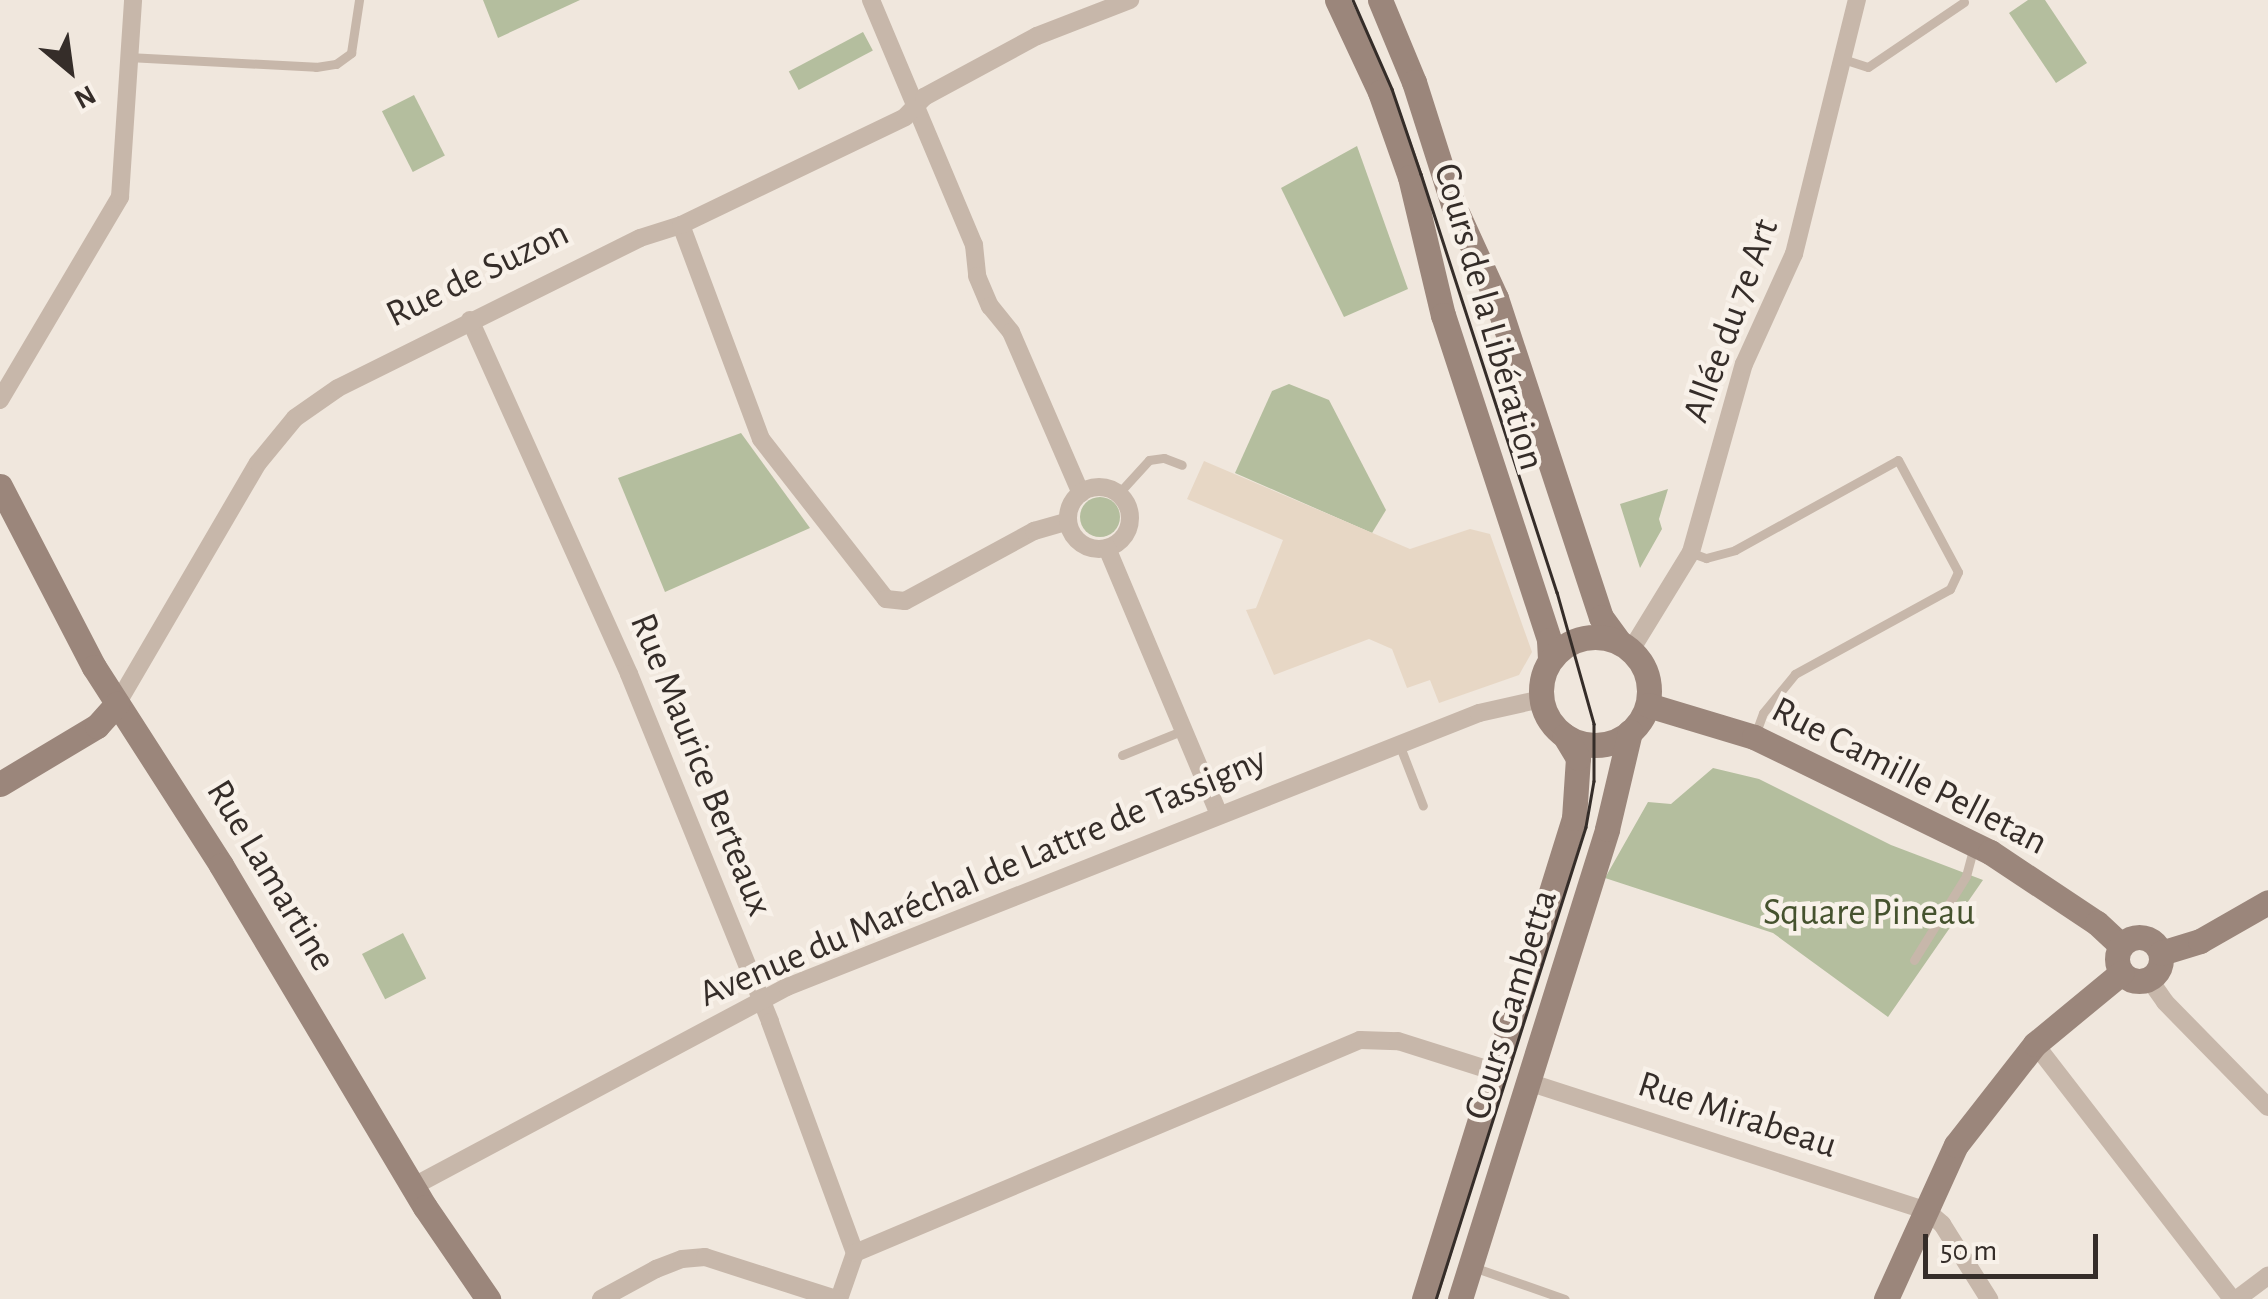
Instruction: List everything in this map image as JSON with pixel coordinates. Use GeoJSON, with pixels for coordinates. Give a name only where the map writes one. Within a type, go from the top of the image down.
{"type":"FeatureCollection","features":[{"type":"Feature","properties":{"kind":"main road","name":"Cours de la Libération"},"geometry":{"type":"LineString","coordinates":[[1337,0],[1380,92],[1410,177],[1443,314],[1550,640],[1550,660]]}},
{"type":"Feature","properties":{"kind":"main road","name":"Cours de la Libération"},"geometry":{"type":"LineString","coordinates":[[1380,0],[1414,82],[1453,204],[1496,298],[1601,617],[1625,646]]}},
{"type":"Feature","properties":{"kind":"main road","name":"Rue Lamartine"},"geometry":{"type":"LineString","coordinates":[[0,486],[117,704],[221,865],[414,1186],[488,1299]]}},
{"type":"Feature","properties":{"kind":"main road"},"geometry":{"type":"LineString","coordinates":[[1584,637],[1625,646],[1648,675],[1648,705],[1630,732],[1595,745],[1565,736],[1549,720],[1542,699],[1550,660],[1560,649],[1584,637]]}},
{"type":"Feature","properties":{"kind":"main road","name":"Rue de Suzon"},"geometry":{"type":"LineString","coordinates":[[0,784],[97,726],[117,704]]}},
{"type":"Feature","properties":{"kind":"main road","name":"Rue Camille Pelletan"},"geometry":{"type":"LineString","coordinates":[[1648,705],[1754,737],[1975,844],[2097,924],[2121,945],[2132,937],[2147,938],[2160,953],[2200,942],[2268,902]]}},
{"type":"Feature","properties":{"kind":"main road","name":"Cours Gambetta"},"geometry":{"type":"LineString","coordinates":[[1460,1299],[1607,828],[1630,732]]}},
{"type":"Feature","properties":{"kind":"main road","name":"Cours Gambetta"},"geometry":{"type":"LineString","coordinates":[[1424,1299],[1574,818],[1578,758],[1565,736]]}},
{"type":"Feature","properties":{"kind":"main road"},"geometry":{"type":"LineString","coordinates":[[2121,945],[2116,959],[2121,972],[2134,981],[2149,979],[2159,968],[2160,953]]}},
{"type":"Feature","properties":{"kind":"main road"},"geometry":{"type":"LineString","coordinates":[[1886,1299],[1956,1145],[2034,1044],[2121,972]]}},
{"type":"Feature","properties":{"kind":"street"},"geometry":{"type":"LineString","coordinates":[[0,400],[120,197],[133,0],[125,0]]}},
{"type":"Feature","properties":{"kind":"street"},"geometry":{"type":"LineString","coordinates":[[871,0],[974,245],[977,276],[990,306],[1011,332],[1080,494]]}},
{"type":"Feature","properties":{"kind":"street","name":"Rue de Suzon"},"geometry":{"type":"LineString","coordinates":[[117,704],[258,463],[294,418],[338,388],[470,320],[640,238],[680,226],[905,117],[924,98],[1038,36],[1130,0]]}},
{"type":"Feature","properties":{"kind":"street","name":"Allée du 7e Art"},"geometry":{"type":"LineString","coordinates":[[1625,646],[1691,552],[1744,364],[1794,254],[1857,0]]}},
{"type":"Feature","properties":{"kind":"street"},"geometry":{"type":"LineString","coordinates":[[680,226],[761,439],[886,599],[905,601],[915,597],[1034,531],[1068,522]]}},
{"type":"Feature","properties":{"kind":"street","name":"Rue Maurice Berteaux"},"geometry":{"type":"LineString","coordinates":[[470,320],[630,674],[761,998],[855,1253]]}},
{"type":"Feature","properties":{"kind":"street"},"geometry":{"type":"LineString","coordinates":[[1099,487],[1118,494],[1130,520],[1123,538],[1107,548],[1096,549],[1077,540],[1068,522],[1069,511],[1080,494],[1099,487]]}},
{"type":"Feature","properties":{"kind":"street"},"geometry":{"type":"LineString","coordinates":[[1107,548],[1219,814]]}},
{"type":"Feature","properties":{"kind":"street","name":"Avenue du Maréchal de Lattre de Tassigny"},"geometry":{"type":"LineString","coordinates":[[414,1186],[761,998],[1400,744],[1505,704],[1542,699]]}},
{"type":"Feature","properties":{"kind":"street"},"geometry":{"type":"LineString","coordinates":[[2149,979],[2165,1002],[2268,1108]]}},
{"type":"Feature","properties":{"kind":"street"},"geometry":{"type":"LineString","coordinates":[[601,1299],[669,1264],[705,1257],[838,1299],[855,1253],[1360,1040],[1398,1041],[1496,1072]]}},
{"type":"Feature","properties":{"kind":"street"},"geometry":{"type":"LineString","coordinates":[[2034,1044],[2235,1299],[2268,1276]]}},
{"type":"Feature","properties":{"kind":"street","name":"Rue Mirabeau"},"geometry":{"type":"LineString","coordinates":[[1528,1082],[1927,1211]]}},
{"type":"Feature","properties":{"kind":"street"},"geometry":{"type":"LineString","coordinates":[[1927,1211],[1942,1224],[1988,1299]]}},
{"type":"Feature","properties":{"kind":"lane"},"geometry":{"type":"LineString","coordinates":[[128,57],[316,68],[336,64],[351,53],[359,0]]}},
{"type":"Feature","properties":{"kind":"lane"},"geometry":{"type":"LineString","coordinates":[[1842,58],[1868,67],[1964,2]]}},
{"type":"Feature","properties":{"kind":"lane"},"geometry":{"type":"LineString","coordinates":[[1118,494],[1149,460],[1164,458],[1182,465]]}},
{"type":"Feature","properties":{"kind":"lane"},"geometry":{"type":"LineString","coordinates":[[1691,552],[1706,558],[1727,554],[1898,460],[1958,572],[1950,589],[1795,674],[1763,713],[1754,737]]}},
{"type":"Feature","properties":{"kind":"lane"},"geometry":{"type":"LineString","coordinates":[[1122,754],[1184,730]]}},
{"type":"Feature","properties":{"kind":"lane"},"geometry":{"type":"LineString","coordinates":[[1400,744],[1423,806]]}},
{"type":"Feature","properties":{"kind":"lane"},"geometry":{"type":"LineString","coordinates":[[1914,960],[1966,876],[1975,844]]}},
{"type":"Feature","properties":{"kind":"lane"},"geometry":{"type":"LineString","coordinates":[[1470,1266],[1565,1299]]}},
{"type":"Feature","properties":{"kind":"green space"},"geometry":{"type":"Polygon","coordinates":[[[483,0],[580,0],[498,38],[483,0]]]}},
{"type":"Feature","properties":{"kind":"green space"},"geometry":{"type":"Polygon","coordinates":[[[2028,0],[2045,0],[2087,63],[2056,83],[2009,13],[2028,0]]]}},
{"type":"Feature","properties":{"kind":"green space"},"geometry":{"type":"Polygon","coordinates":[[[863,32],[873,51],[799,90],[789,71],[863,32]]]}},
{"type":"Feature","properties":{"kind":"green space"},"geometry":{"type":"Polygon","coordinates":[[[414,95],[445,156],[413,172],[382,111],[414,95]]]}},
{"type":"Feature","properties":{"kind":"green space"},"geometry":{"type":"Polygon","coordinates":[[[1357,146],[1408,289],[1344,317],[1281,188],[1357,146]]]}},
{"type":"Feature","properties":{"kind":"green space"},"geometry":{"type":"Polygon","coordinates":[[[1289,384],[1329,400],[1386,510],[1372,533],[1235,473],[1272,391],[1289,384]]]}},
{"type":"Feature","properties":{"kind":"green space"},"geometry":{"type":"Polygon","coordinates":[[[741,433],[810,528],[665,592],[618,478],[741,433]]]}},
{"type":"Feature","properties":{"kind":"green space"},"geometry":{"type":"Polygon","coordinates":[[[1668,489],[1659,519],[1662,529],[1640,568],[1620,504],[1668,489]]]}},
{"type":"Feature","properties":{"kind":"green space"},"geometry":{"type":"Polygon","coordinates":[[[1100,497],[1114,503],[1120,517],[1114,531],[1100,537],[1086,531],[1080,517],[1086,503],[1100,497]]]}},
{"type":"Feature","properties":{"kind":"green space","name":"Square Pineau"},"geometry":{"type":"Polygon","coordinates":[[[1713,768],[1759,779],[1891,845],[1983,880],[1888,1017],[1773,933],[1605,878],[1648,802],[1671,804],[1713,768]]]}},
{"type":"Feature","properties":{"kind":"green space"},"geometry":{"type":"Polygon","coordinates":[[[403,933],[426,978],[385,999],[362,954],[403,933]]]}},
{"type":"Feature","properties":{"kind":"shaded area"},"geometry":{"type":"Polygon","coordinates":[[[1204,461],[1410,549],[1470,529],[1490,534],[1532,652],[1519,675],[1439,703],[1430,680],[1407,688],[1392,649],[1369,639],[1274,675],[1246,610],[1256,608],[1283,540],[1187,499],[1204,461]]]}},
{"type":"Feature","properties":{"kind":"tram line"},"geometry":{"type":"LineString","coordinates":[[1353,0],[1392,89],[1421,174],[1557,592],[1594,724],[1594,781],[1586,827],[1436,1299]]}}]}
